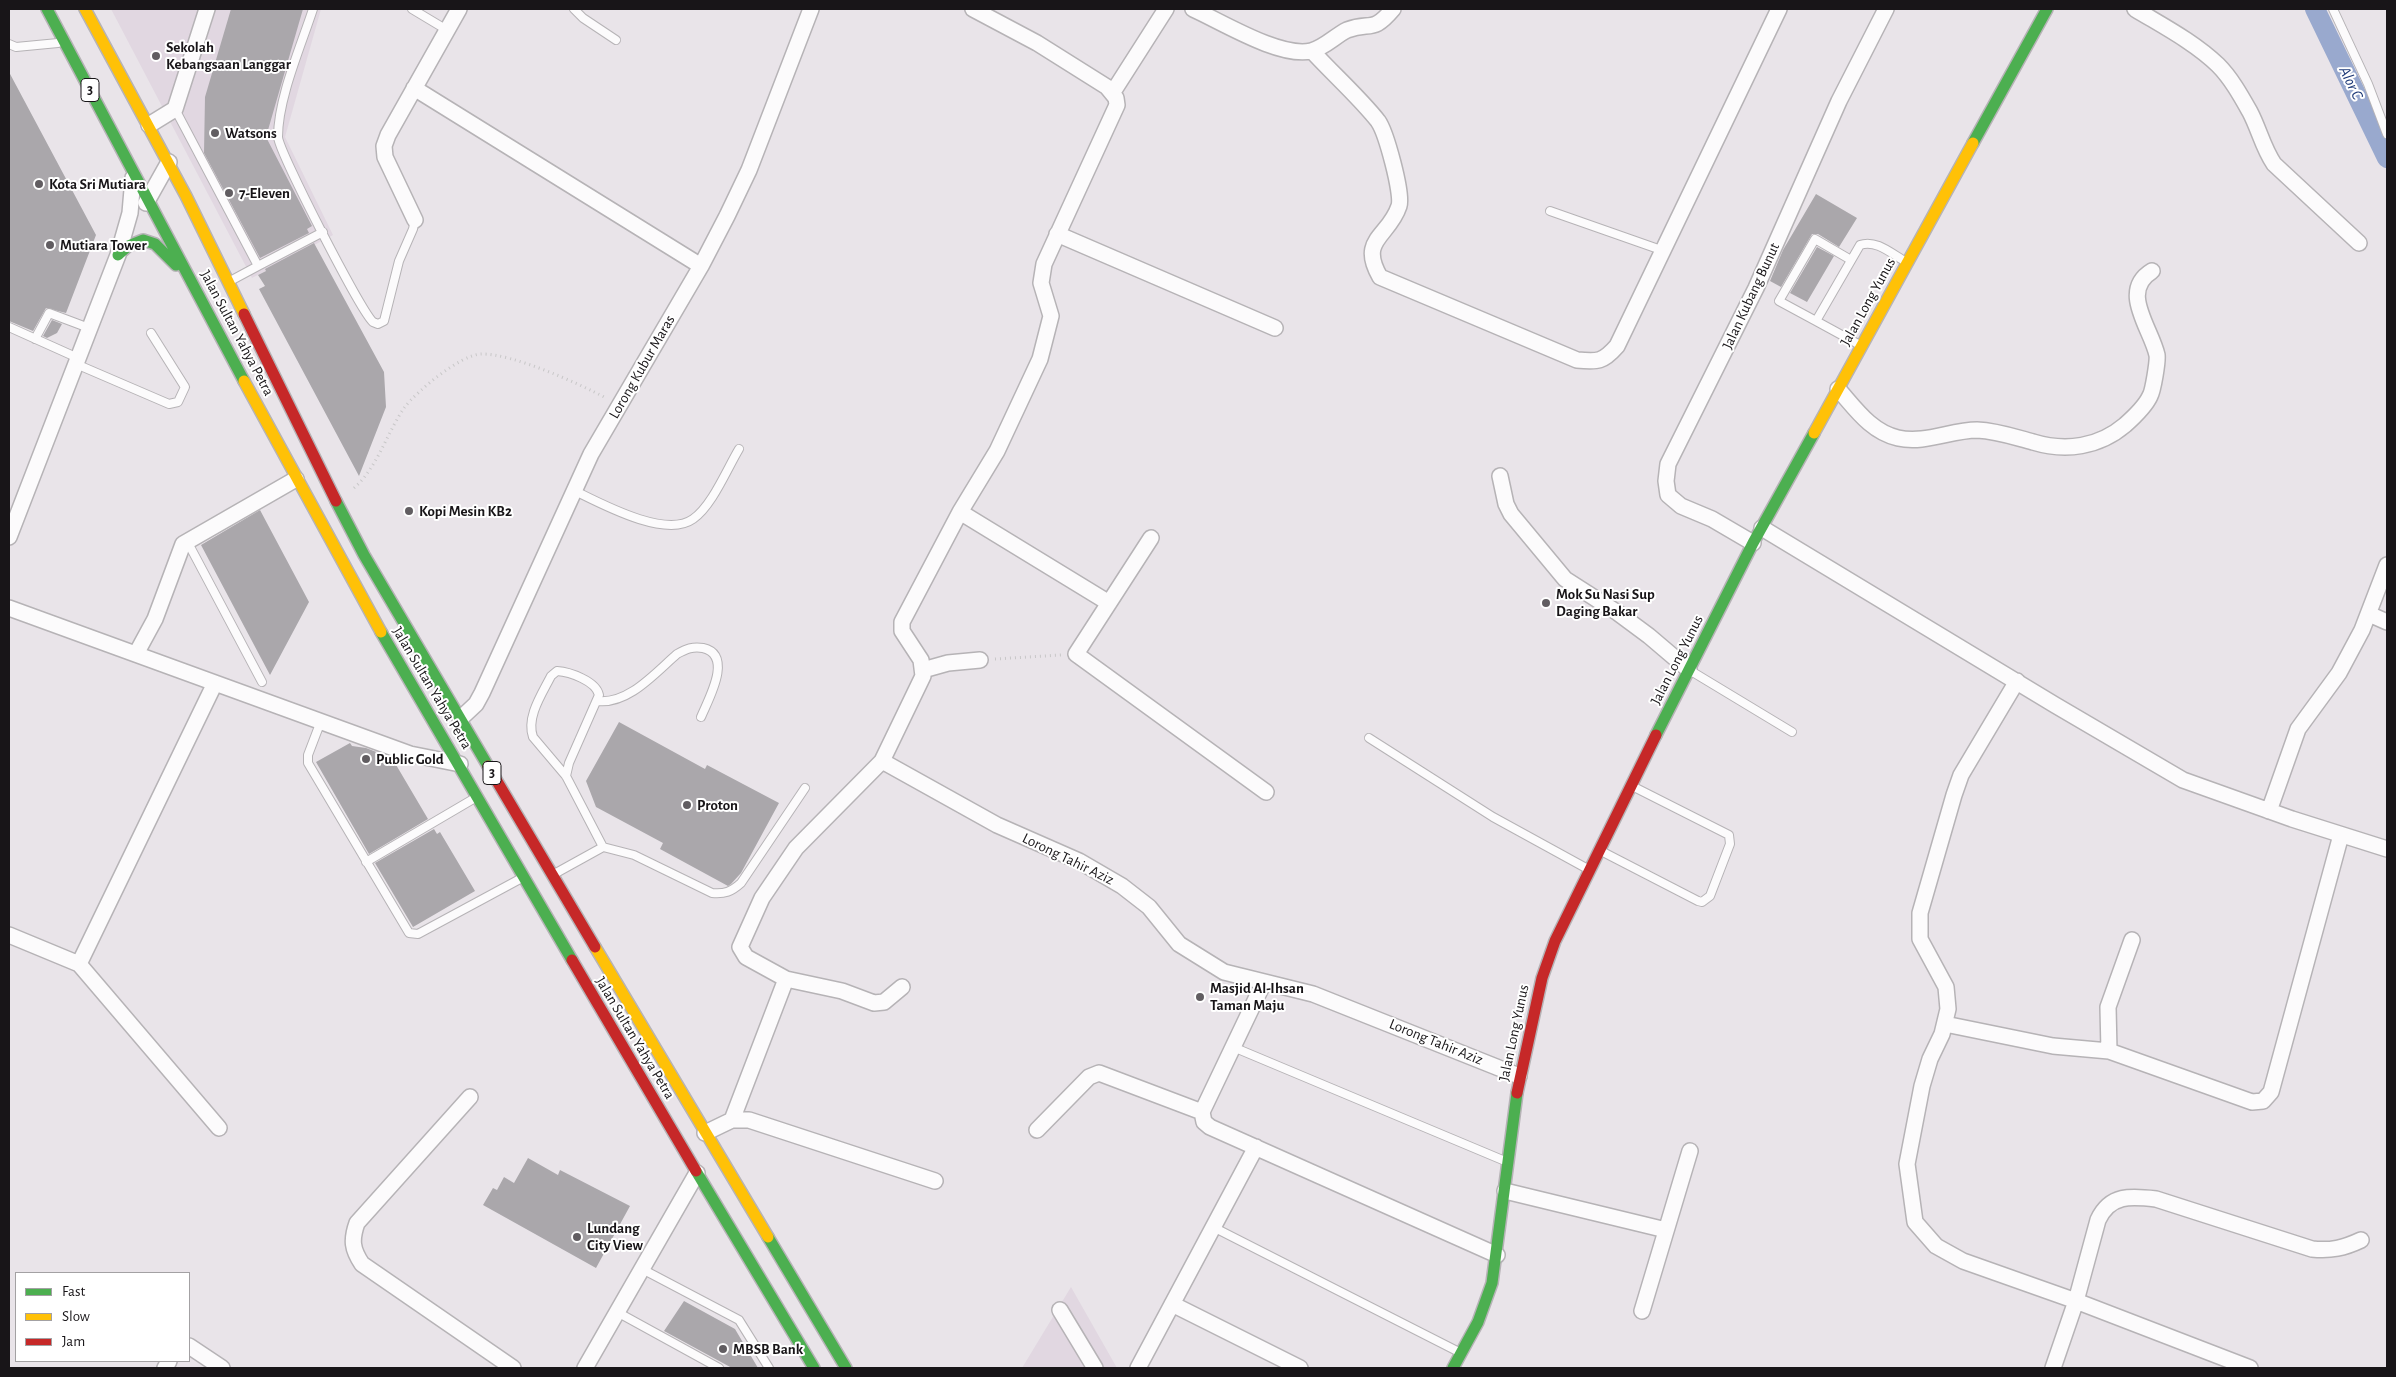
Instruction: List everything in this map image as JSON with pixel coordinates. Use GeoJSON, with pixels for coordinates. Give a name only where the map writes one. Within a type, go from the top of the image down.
{"type":"FeatureCollection","features":[{"type":"Feature","properties":{"kind":"main road","name":"Jalan Sultan Yahya Petra"},"geometry":{"type":"LineString","coordinates":[[47,9],[296,479],[375,622],[460,764],[602,1014],[814,1368]]}},
{"type":"Feature","properties":{"kind":"main road","name":"Jalan Sultan Yahya Petra"},"geometry":{"type":"LineString","coordinates":[[85,9],[168,162],[364,555],[846,1368]]}},
{"type":"Feature","properties":{"kind":"main road","name":"Jalan Long Yunus"},"geometry":{"type":"LineString","coordinates":[[1453,1368],[1478,1322],[1492,1283],[1519,1076],[1542,978],[1555,941],[1630,785],[1753,543],[2047,9]]}},
{"type":"Feature","properties":{"kind":"main road"},"geometry":{"type":"LineString","coordinates":[[118,255],[134,241],[146,240],[152,242],[191,280]]}},
{"type":"Feature","properties":{"kind":"street"},"geometry":{"type":"LineString","coordinates":[[149,125],[175,108],[206,9]]}},
{"type":"Feature","properties":{"kind":"street"},"geometry":{"type":"LineString","coordinates":[[415,220],[384,152],[388,135],[459,9]]}},
{"type":"Feature","properties":{"kind":"street","name":"Lorong Kubur Maras"},"geometry":{"type":"LineString","coordinates":[[460,719],[476,704],[482,693],[573,490],[619,406],[701,266],[749,170],[811,9]]}},
{"type":"Feature","properties":{"kind":"street"},"geometry":{"type":"LineString","coordinates":[[902,987],[884,1002],[874,1003],[842,991],[786,979],[746,957],[740,950],[741,942],[762,898],[796,848],[882,761],[921,682],[923,670],[921,660],[902,631],[902,622],[960,512],[997,451],[1040,359],[1051,316],[1041,284],[1044,264],[1115,112],[1116,98],[1113,92],[1037,43],[973,9]]}},
{"type":"Feature","properties":{"kind":"street"},"geometry":{"type":"LineString","coordinates":[[1113,92],[1166,9]]}},
{"type":"Feature","properties":{"kind":"street"},"geometry":{"type":"LineString","coordinates":[[1193,9],[1276,48],[1293,52],[1312,51],[1341,33],[1354,28],[1378,25],[1394,9]]}},
{"type":"Feature","properties":{"kind":"street"},"geometry":{"type":"LineString","coordinates":[[1312,51],[1379,122],[1396,176],[1400,205],[1390,224],[1379,236],[1372,249],[1371,263],[1380,277],[1577,360],[1594,362],[1605,358],[1617,346],[1779,9]]}},
{"type":"Feature","properties":{"kind":"street","name":"Jalan Kubang Bunut"},"geometry":{"type":"LineString","coordinates":[[1753,543],[1712,520],[1680,506],[1668,495],[1666,481],[1668,464],[1756,288],[1839,101],[1886,9]]}},
{"type":"Feature","properties":{"kind":"street"},"geometry":{"type":"LineString","coordinates":[[2135,9],[2202,52],[2218,65],[2231,81],[2250,113],[2268,155],[2274,164],[2359,243]]}},
{"type":"Feature","properties":{"kind":"street"},"geometry":{"type":"LineString","coordinates":[[414,88],[701,266]]}},
{"type":"Feature","properties":{"kind":"street"},"geometry":{"type":"LineString","coordinates":[[118,255],[168,162]]}},
{"type":"Feature","properties":{"kind":"street"},"geometry":{"type":"LineString","coordinates":[[9,537],[118,255],[130,213],[133,172]]}},
{"type":"Feature","properties":{"kind":"street"},"geometry":{"type":"LineString","coordinates":[[1057,234],[1274,328]]}},
{"type":"Feature","properties":{"kind":"street"},"geometry":{"type":"LineString","coordinates":[[1838,389],[1876,430],[1899,438],[1927,439],[1953,432],[1977,430],[2006,433],[2035,443],[2068,447],[2097,443],[2118,430],[2135,416],[2150,396],[2157,357],[2141,316],[2136,288],[2142,277],[2152,271]]}},
{"type":"Feature","properties":{"kind":"street"},"geometry":{"type":"LineString","coordinates":[[1500,476],[1506,504],[1511,514],[1565,579],[1618,612],[1689,670]]}},
{"type":"Feature","properties":{"kind":"street"},"geometry":{"type":"LineString","coordinates":[[136,654],[154,620],[179,549],[187,541],[296,479]]}},
{"type":"Feature","properties":{"kind":"street"},"geometry":{"type":"LineString","coordinates":[[960,512],[1109,604]]}},
{"type":"Feature","properties":{"kind":"street"},"geometry":{"type":"LineString","coordinates":[[1762,528],[2183,780],[2387,849]]}},
{"type":"Feature","properties":{"kind":"street"},"geometry":{"type":"LineString","coordinates":[[1151,538],[1076,654],[1266,792]]}},
{"type":"Feature","properties":{"kind":"street"},"geometry":{"type":"LineString","coordinates":[[2270,811],[2298,729],[2339,673],[2369,614],[2387,565]]}},
{"type":"Feature","properties":{"kind":"street"},"geometry":{"type":"LineString","coordinates":[[9,608],[410,754],[460,764]]}},
{"type":"Feature","properties":{"kind":"street"},"geometry":{"type":"LineString","coordinates":[[2369,614],[2387,622]]}},
{"type":"Feature","properties":{"kind":"street"},"geometry":{"type":"LineString","coordinates":[[923,670],[948,663],[980,660]]}},
{"type":"Feature","properties":{"kind":"street"},"geometry":{"type":"LineString","coordinates":[[2016,681],[1961,775],[1920,913],[1920,939],[1946,987],[1948,1009],[1942,1034],[1930,1059],[1922,1086],[1908,1164],[1915,1222],[1936,1246],[1963,1261],[2076,1301],[2250,1368]]}},
{"type":"Feature","properties":{"kind":"street"},"geometry":{"type":"LineString","coordinates":[[79,964],[215,683]]}},
{"type":"Feature","properties":{"kind":"street","name":"Lorong Tahir Aziz"},"geometry":{"type":"LineString","coordinates":[[882,761],[997,825],[1079,861],[1122,886],[1149,908],[1179,944],[1219,970],[1313,994],[1519,1076]]}},
{"type":"Feature","properties":{"kind":"street"},"geometry":{"type":"LineString","coordinates":[[1945,1024],[2053,1046],[2109,1051],[2252,1102],[2264,1101],[2268,1098],[2341,835]]}},
{"type":"Feature","properties":{"kind":"street"},"geometry":{"type":"LineString","coordinates":[[9,934],[79,964],[220,1128]]}},
{"type":"Feature","properties":{"kind":"street"},"geometry":{"type":"LineString","coordinates":[[2109,1051],[2108,1007],[2132,940]]}},
{"type":"Feature","properties":{"kind":"street"},"geometry":{"type":"LineString","coordinates":[[732,1120],[786,979]]}},
{"type":"Feature","properties":{"kind":"street"},"geometry":{"type":"LineString","coordinates":[[1264,982],[1202,1112],[1202,1118],[1207,1125],[1497,1255]]}},
{"type":"Feature","properties":{"kind":"street"},"geometry":{"type":"LineString","coordinates":[[1036,1130],[1089,1077],[1099,1073],[1202,1112]]}},
{"type":"Feature","properties":{"kind":"street"},"geometry":{"type":"LineString","coordinates":[[470,1097],[358,1223],[352,1237],[353,1252],[362,1264],[513,1368]]}},
{"type":"Feature","properties":{"kind":"street"},"geometry":{"type":"LineString","coordinates":[[705,1133],[732,1120],[749,1120],[935,1181]]}},
{"type":"Feature","properties":{"kind":"street"},"geometry":{"type":"LineString","coordinates":[[1138,1368],[1256,1147]]}},
{"type":"Feature","properties":{"kind":"street"},"geometry":{"type":"LineString","coordinates":[[1642,1311],[1690,1151]]}},
{"type":"Feature","properties":{"kind":"street"},"geometry":{"type":"LineString","coordinates":[[585,1368],[697,1173]]}},
{"type":"Feature","properties":{"kind":"street"},"geometry":{"type":"LineString","coordinates":[[1505,1191],[1666,1230]]}},
{"type":"Feature","properties":{"kind":"street"},"geometry":{"type":"LineString","coordinates":[[2053,1368],[2076,1301],[2098,1220],[2103,1209],[2118,1199],[2136,1197],[2156,1199],[2312,1249],[2329,1251],[2345,1248],[2361,1240]]}},
{"type":"Feature","properties":{"kind":"street"},"geometry":{"type":"LineString","coordinates":[[1172,1304],[1300,1368]]}},
{"type":"Feature","properties":{"kind":"street"},"geometry":{"type":"LineString","coordinates":[[1060,1310],[1095,1368]]}},
{"type":"Feature","properties":{"kind":"street"},"geometry":{"type":"LineString","coordinates":[[190,1347],[222,1368]]}},
{"type":"Feature","properties":{"kind":"lane"},"geometry":{"type":"LineString","coordinates":[[313,9],[282,106],[278,140],[284,157],[370,319],[378,324],[384,321],[386,317],[399,261],[415,220]]}},
{"type":"Feature","properties":{"kind":"lane"},"geometry":{"type":"LineString","coordinates":[[412,9],[447,30]]}},
{"type":"Feature","properties":{"kind":"lane"},"geometry":{"type":"LineString","coordinates":[[574,9],[583,18],[616,40]]}},
{"type":"Feature","properties":{"kind":"lane"},"geometry":{"type":"LineString","coordinates":[[2332,9],[2368,84],[2387,134]]}},
{"type":"Feature","properties":{"kind":"lane"},"geometry":{"type":"LineString","coordinates":[[9,44],[16,47],[65,42]]}},
{"type":"Feature","properties":{"kind":"lane"},"geometry":{"type":"LineString","coordinates":[[175,108],[258,266]]}},
{"type":"Feature","properties":{"kind":"lane"},"geometry":{"type":"LineString","coordinates":[[1550,211],[1664,251]]}},
{"type":"Feature","properties":{"kind":"lane"},"geometry":{"type":"LineString","coordinates":[[228,282],[323,232]]}},
{"type":"Feature","properties":{"kind":"lane"},"geometry":{"type":"LineString","coordinates":[[1852,260],[1815,239],[1779,301],[1861,346]]}},
{"type":"Feature","properties":{"kind":"lane"},"geometry":{"type":"LineString","coordinates":[[1816,321],[1860,245],[1867,242],[1876,244],[1907,263]]}},
{"type":"Feature","properties":{"kind":"lane"},"geometry":{"type":"LineString","coordinates":[[35,339],[49,313],[89,328]]}},
{"type":"Feature","properties":{"kind":"lane"},"geometry":{"type":"LineString","coordinates":[[9,327],[169,404],[178,402],[185,387],[151,333]]}},
{"type":"Feature","properties":{"kind":"lane"},"geometry":{"type":"LineString","coordinates":[[573,490],[620,513],[641,520],[678,525],[692,520],[705,507],[739,448]]}},
{"type":"Feature","properties":{"kind":"lane"},"geometry":{"type":"LineString","coordinates":[[187,541],[262,682]]}},
{"type":"Feature","properties":{"kind":"lane"},"geometry":{"type":"LineString","coordinates":[[597,701],[608,702],[620,699],[677,654],[687,648],[697,647],[709,650],[717,658],[719,670],[701,717]]}},
{"type":"Feature","properties":{"kind":"lane"},"geometry":{"type":"LineString","coordinates":[[1689,670],[1792,732]]}},
{"type":"Feature","properties":{"kind":"lane"},"geometry":{"type":"LineString","coordinates":[[566,776],[569,763],[599,695],[597,688],[593,684],[557,671],[550,676],[530,720],[533,737],[566,776],[603,847]]}},
{"type":"Feature","properties":{"kind":"lane"},"geometry":{"type":"LineString","coordinates":[[321,721],[308,755],[308,763],[406,931],[415,935],[524,877]]}},
{"type":"Feature","properties":{"kind":"lane"},"geometry":{"type":"LineString","coordinates":[[1369,738],[1493,817],[1589,869]]}},
{"type":"Feature","properties":{"kind":"lane"},"geometry":{"type":"LineString","coordinates":[[1598,850],[1698,901],[1702,902],[1710,896],[1730,844],[1729,836],[1630,785]]}},
{"type":"Feature","properties":{"kind":"lane"},"geometry":{"type":"LineString","coordinates":[[552,875],[603,847],[634,855],[712,893],[723,894],[733,891],[741,883],[804,788]]}},
{"type":"Feature","properties":{"kind":"lane"},"geometry":{"type":"LineString","coordinates":[[366,862],[478,796]]}},
{"type":"Feature","properties":{"kind":"lane"},"geometry":{"type":"LineString","coordinates":[[1233,1048],[1509,1163]]}},
{"type":"Feature","properties":{"kind":"lane"},"geometry":{"type":"LineString","coordinates":[[1213,1228],[1461,1353]]}},
{"type":"Feature","properties":{"kind":"lane"},"geometry":{"type":"LineString","coordinates":[[642,1269],[739,1320],[768,1368]]}},
{"type":"Feature","properties":{"kind":"lane"},"geometry":{"type":"LineString","coordinates":[[618,1312],[719,1368]]}},
{"type":"Feature","properties":{"kind":"path"},"geometry":{"type":"LineString","coordinates":[[337,504],[364,478],[404,409],[414,396],[459,362],[479,354],[500,356],[580,385],[619,406]]}},
{"type":"Feature","properties":{"kind":"path"},"geometry":{"type":"LineString","coordinates":[[980,660],[1076,654]]}},
{"type":"Feature","properties":{"kind":"shaded area"},"geometry":{"type":"Polygon","coordinates":[[[111,9],[321,9],[285,137],[333,235],[252,278],[111,9]]]}},
{"type":"Feature","properties":{"kind":"shaded area"},"geometry":{"type":"Polygon","coordinates":[[[1071,1287],[1117,1368],[1022,1368],[1071,1287]]]}},
{"type":"Feature","properties":{"kind":"building"},"geometry":{"type":"Polygon","coordinates":[[[231,9],[303,9],[266,137],[312,226],[307,229],[309,233],[260,258],[204,153],[205,97],[231,9]]]}},
{"type":"Feature","properties":{"kind":"building","name":"Mutiara Tower"},"geometry":{"type":"Polygon","coordinates":[[[9,72],[96,235],[66,313],[46,308],[33,331],[9,321],[9,72]]]}},
{"type":"Feature","properties":{"kind":"building"},"geometry":{"type":"Polygon","coordinates":[[[1816,194],[1857,218],[1839,247],[1818,234],[1812,234],[1781,287],[1770,281],[1783,250],[1816,194]]]}},
{"type":"Feature","properties":{"kind":"building"},"geometry":{"type":"Polygon","coordinates":[[[314,243],[384,372],[386,407],[359,476],[259,289],[265,286],[258,275],[266,271],[265,269],[314,243]]]}},
{"type":"Feature","properties":{"kind":"building"},"geometry":{"type":"Polygon","coordinates":[[[1817,247],[1834,256],[1807,302],[1790,293],[1817,247]]]}},
{"type":"Feature","properties":{"kind":"building"},"geometry":{"type":"Polygon","coordinates":[[[52,320],[62,324],[57,333],[47,338],[43,336],[52,320]]]}},
{"type":"Feature","properties":{"kind":"building"},"geometry":{"type":"Polygon","coordinates":[[[260,510],[309,602],[270,675],[201,545],[260,510]]]}},
{"type":"Feature","properties":{"kind":"building","name":"Proton"},"geometry":{"type":"Polygon","coordinates":[[[619,722],[705,769],[707,765],[779,803],[741,873],[731,884],[728,886],[660,849],[663,843],[596,807],[586,781],[619,722]]]}},
{"type":"Feature","properties":{"kind":"building"},"geometry":{"type":"Polygon","coordinates":[[[350,743],[352,746],[366,748],[392,758],[428,819],[369,854],[316,762],[350,743]]]}},
{"type":"Feature","properties":{"kind":"building"},"geometry":{"type":"Polygon","coordinates":[[[434,829],[437,834],[440,832],[475,891],[413,927],[375,863],[434,829]]]}},
{"type":"Feature","properties":{"kind":"building","name":"Lundang City View"},"geometry":{"type":"Polygon","coordinates":[[[528,1158],[558,1175],[560,1170],[630,1206],[596,1268],[483,1205],[493,1188],[497,1190],[504,1177],[514,1183],[528,1158]]]}},
{"type":"Feature","properties":{"kind":"building","name":"MBSB Bank"},"geometry":{"type":"Polygon","coordinates":[[[684,1301],[735,1329],[758,1368],[732,1368],[664,1331],[684,1301]]]}},
{"type":"Feature","properties":{"kind":"waterway","name":"Alor C"},"geometry":{"type":"LineString","coordinates":[[2315,9],[2387,158]]}},
{"type":"Feature","properties":{"kind":"traffic: fast"},"geometry":{"type":"LineString","coordinates":[[47,9],[244,381]]}},
{"type":"Feature","properties":{"kind":"traffic: fast"},"geometry":{"type":"LineString","coordinates":[[1973,143],[2047,9]]}},
{"type":"Feature","properties":{"kind":"traffic: fast"},"geometry":{"type":"LineString","coordinates":[[118,255],[128,246],[143,240],[155,244],[176,265]]}},
{"type":"Feature","properties":{"kind":"traffic: fast"},"geometry":{"type":"LineString","coordinates":[[1656,735],[1753,543],[1814,433]]}},
{"type":"Feature","properties":{"kind":"traffic: fast"},"geometry":{"type":"LineString","coordinates":[[336,501],[364,555],[488,766]]}},
{"type":"Feature","properties":{"kind":"traffic: fast"},"geometry":{"type":"LineString","coordinates":[[381,632],[572,960]]}},
{"type":"Feature","properties":{"kind":"traffic: fast"},"geometry":{"type":"LineString","coordinates":[[1453,1368],[1478,1322],[1492,1283],[1517,1093]]}},
{"type":"Feature","properties":{"kind":"traffic: fast"},"geometry":{"type":"LineString","coordinates":[[696,1171],[814,1368]]}},
{"type":"Feature","properties":{"kind":"traffic: fast"},"geometry":{"type":"LineString","coordinates":[[768,1237],[846,1368]]}},
{"type":"Feature","properties":{"kind":"traffic: slow"},"geometry":{"type":"LineString","coordinates":[[85,9],[186,196],[244,314]]}},
{"type":"Feature","properties":{"kind":"traffic: slow"},"geometry":{"type":"LineString","coordinates":[[1814,433],[1973,143]]}},
{"type":"Feature","properties":{"kind":"traffic: slow"},"geometry":{"type":"LineString","coordinates":[[244,381],[381,632]]}},
{"type":"Feature","properties":{"kind":"traffic: slow"},"geometry":{"type":"LineString","coordinates":[[595,947],[768,1237]]}},
{"type":"Feature","properties":{"kind":"traffic: jam"},"geometry":{"type":"LineString","coordinates":[[244,314],[336,501]]}},
{"type":"Feature","properties":{"kind":"traffic: jam"},"geometry":{"type":"LineString","coordinates":[[1517,1093],[1542,978],[1555,941],[1656,735]]}},
{"type":"Feature","properties":{"kind":"traffic: jam"},"geometry":{"type":"LineString","coordinates":[[488,766],[595,947]]}},
{"type":"Feature","properties":{"kind":"traffic: jam"},"geometry":{"type":"LineString","coordinates":[[572,960],[696,1171]]}},
{"type":"Feature","properties":{"kind":"place","name":"Sekolah Kebangsaan Langgar"},"geometry":{"type":"Point","coordinates":[156,56]}},
{"type":"Feature","properties":{"kind":"place","name":"Watsons"},"geometry":{"type":"Point","coordinates":[215,133]}},
{"type":"Feature","properties":{"kind":"place","name":"Kota Sri Mutiara"},"geometry":{"type":"Point","coordinates":[39,184]}},
{"type":"Feature","properties":{"kind":"place","name":"7-Eleven"},"geometry":{"type":"Point","coordinates":[229,193]}},
{"type":"Feature","properties":{"kind":"place","name":"Mutiara Tower"},"geometry":{"type":"Point","coordinates":[50,245]}},
{"type":"Feature","properties":{"kind":"place","name":"Kopi Mesin KB2"},"geometry":{"type":"Point","coordinates":[409,511]}},
{"type":"Feature","properties":{"kind":"place","name":"Mok Su Nasi Sup Daging Bakar"},"geometry":{"type":"Point","coordinates":[1546,603]}},
{"type":"Feature","properties":{"kind":"place","name":"Public Gold"},"geometry":{"type":"Point","coordinates":[366,759]}},
{"type":"Feature","properties":{"kind":"place","name":"Proton"},"geometry":{"type":"Point","coordinates":[687,805]}},
{"type":"Feature","properties":{"kind":"place","name":"Masjid Al-Ihsan Taman Maju"},"geometry":{"type":"Point","coordinates":[1200,997]}},
{"type":"Feature","properties":{"kind":"place","name":"Lundang City View"},"geometry":{"type":"Point","coordinates":[577,1237]}},
{"type":"Feature","properties":{"kind":"place","name":"MBSB Bank"},"geometry":{"type":"Point","coordinates":[723,1349]}}]}
